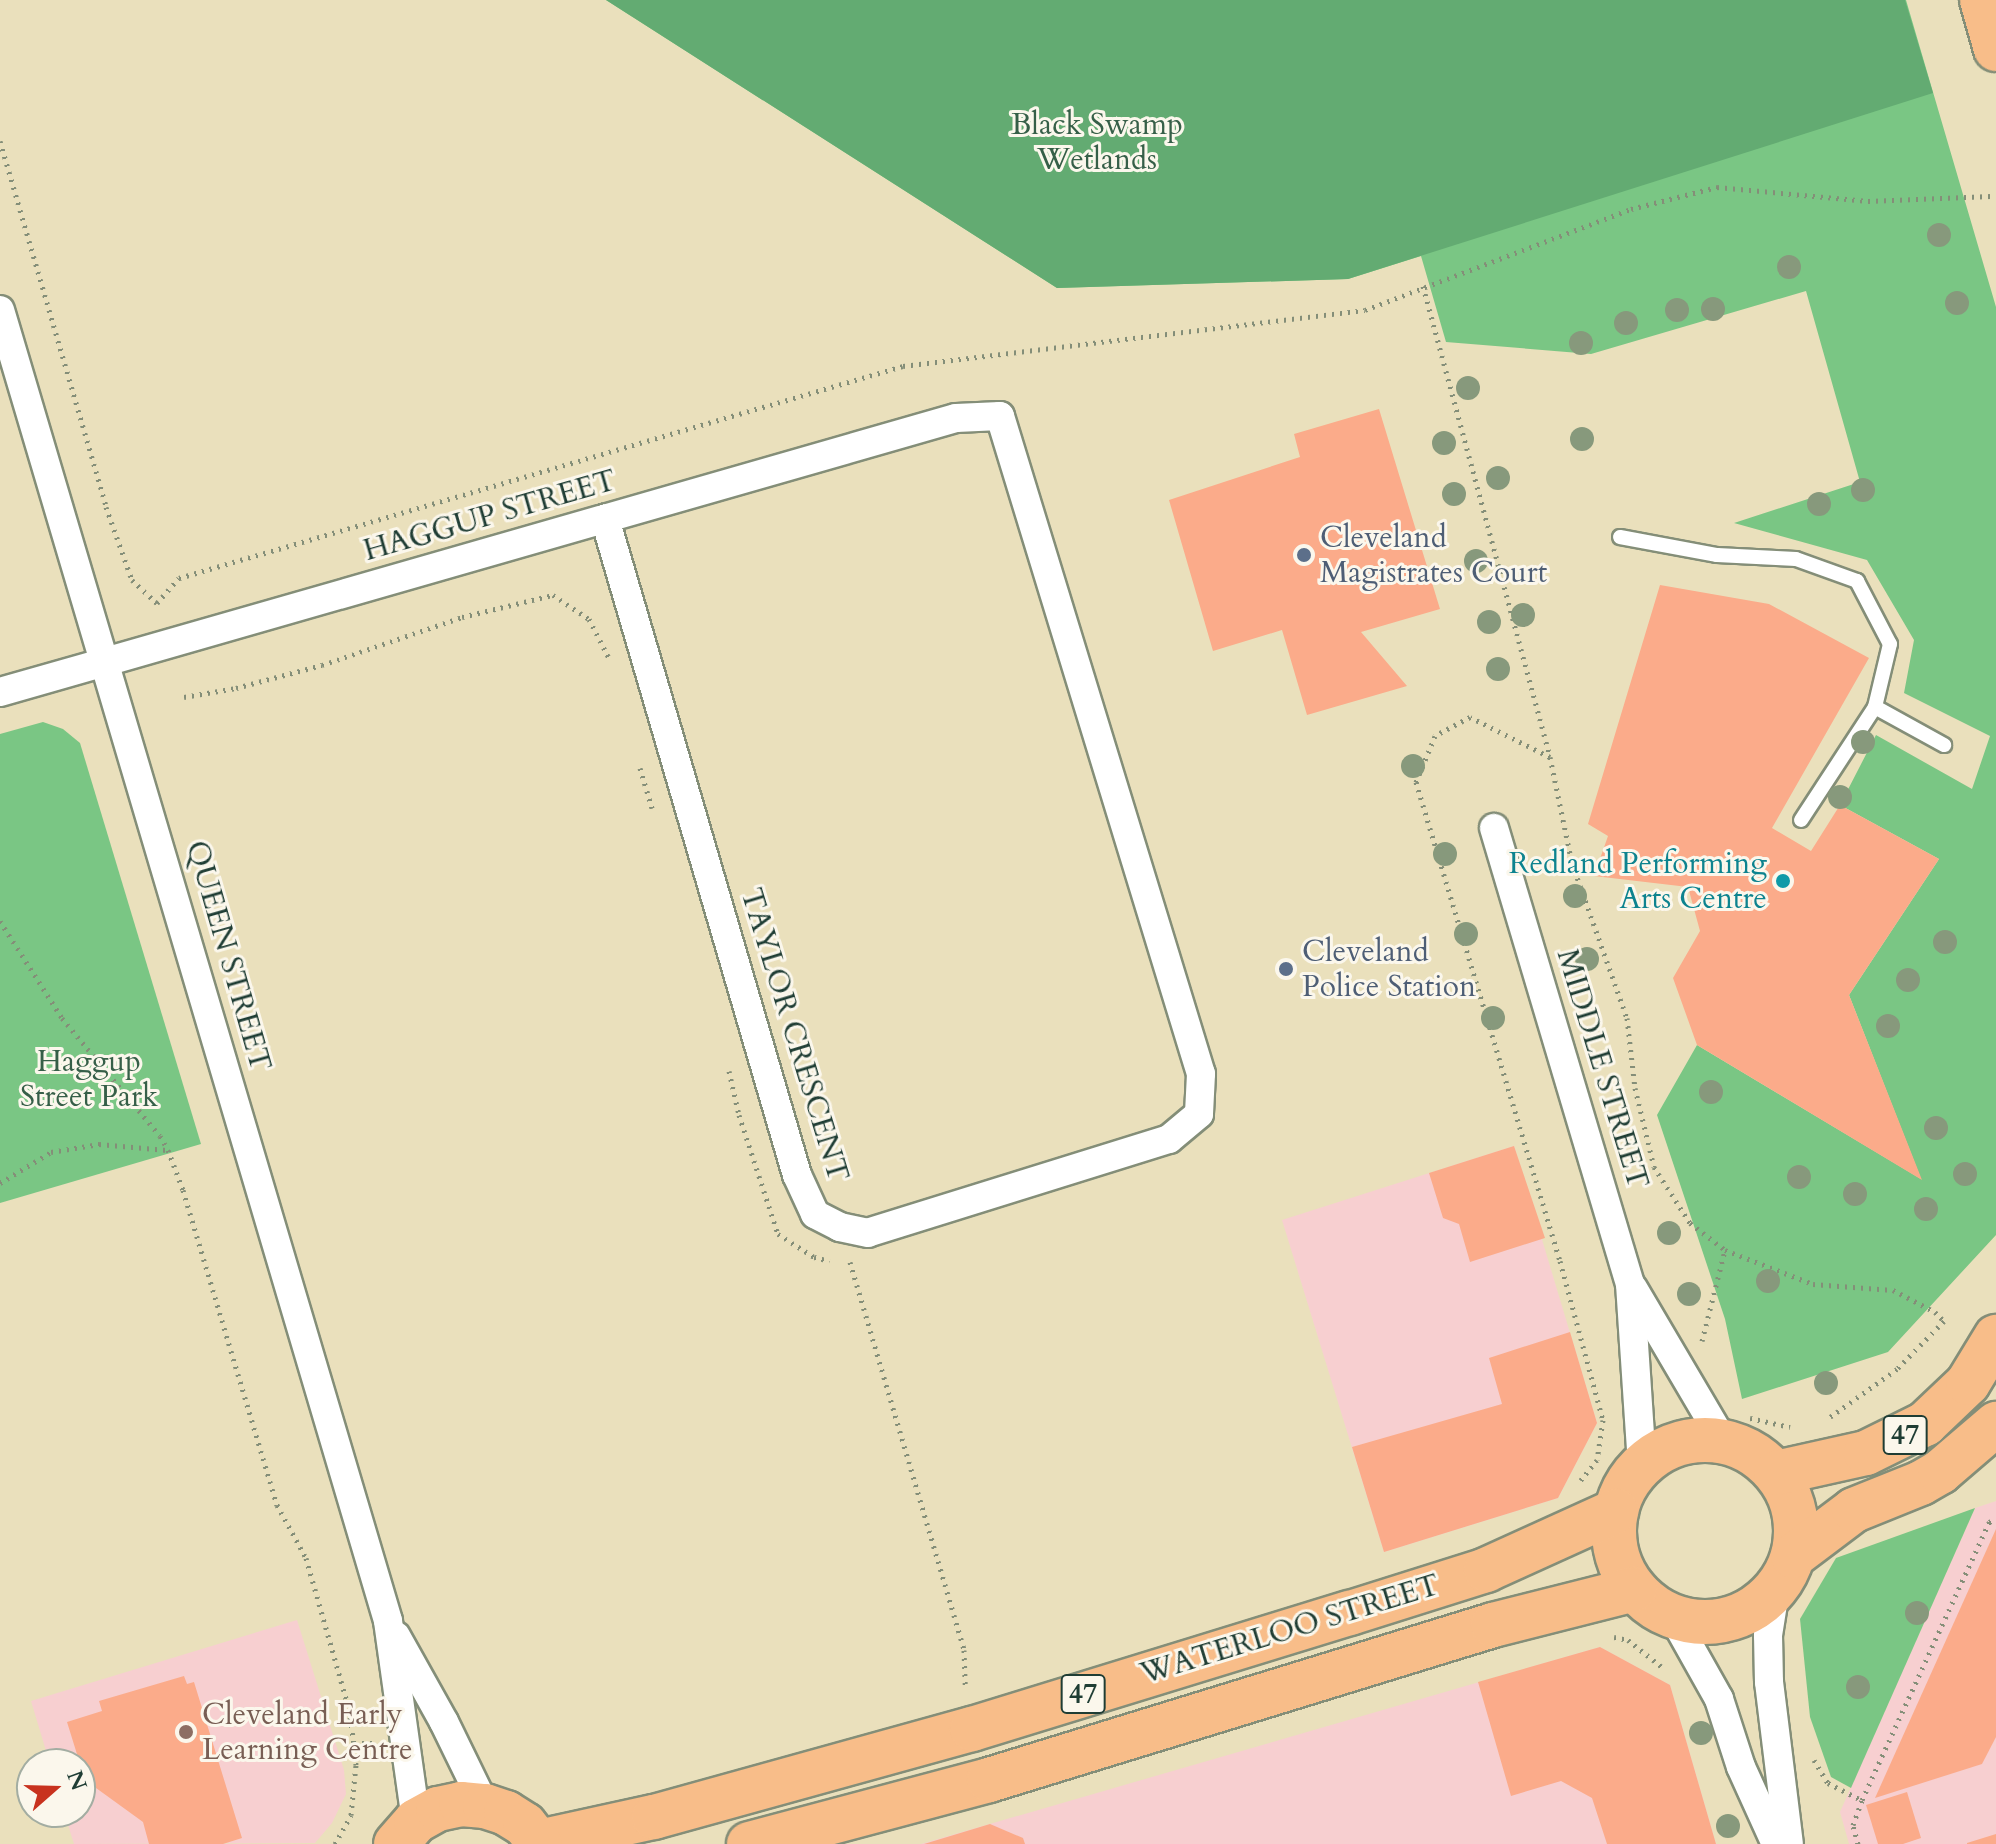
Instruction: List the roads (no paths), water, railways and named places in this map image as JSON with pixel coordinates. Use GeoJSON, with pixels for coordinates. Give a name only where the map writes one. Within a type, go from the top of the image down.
{"type":"FeatureCollection","features":[{"type":"Feature","properties":{"kind":"highway"},"geometry":{"type":"LineString","coordinates":[[1982,0],[1996,49]]}},
{"type":"Feature","properties":{"kind":"highway","name":"47"},"geometry":{"type":"LineString","coordinates":[[1776,1473],[1866,1453],[1925,1424],[1968,1383],[1996,1337]]}},
{"type":"Feature","properties":{"kind":"highway","name":"47"},"geometry":{"type":"LineString","coordinates":[[1784,1573],[1797,1527],[1791,1498],[1776,1473],[1752,1452],[1732,1427],[1666,1448],[1642,1464],[1626,1485],[1616,1511],[1614,1538],[1621,1565],[1635,1589],[1652,1605],[1673,1617],[1700,1623],[1728,1619],[1754,1609],[1784,1573],[1854,1510],[1940,1472],[1996,1424]]}},
{"type":"Feature","properties":{"kind":"highway","name":"WATERLOO STREET"},"geometry":{"type":"LineString","coordinates":[[540,1843],[654,1817],[972,1729],[1486,1570],[1616,1511]]}},
{"type":"Feature","properties":{"kind":"highway","name":"WATERLOO STREET"},"geometry":{"type":"LineString","coordinates":[[749,1844],[989,1780],[1493,1625],[1635,1589]]}},
{"type":"Feature","properties":{"kind":"highway","name":"47"},"geometry":{"type":"LineString","coordinates":[[406,1833],[438,1809],[461,1804],[485,1806],[506,1813],[525,1825],[540,1843]]}},
{"type":"Feature","properties":{"kind":"street","name":"QUEEN STREET"},"geometry":{"type":"LineString","coordinates":[[0,310],[388,1621],[405,1734],[406,1833]]}},
{"type":"Feature","properties":{"kind":"street","name":"HAGGUP STREET"},"geometry":{"type":"LineString","coordinates":[[0,692],[956,418],[1000,416]]}},
{"type":"Feature","properties":{"kind":"street","name":"TAYLOR CRESCENT"},"geometry":{"type":"LineString","coordinates":[[605,519],[797,1175],[815,1214],[840,1227],[868,1233],[1169,1139],[1199,1114],[1201,1074],[1000,416]]}},
{"type":"Feature","properties":{"kind":"street","name":"MIDDLE STREET"},"geometry":{"type":"LineString","coordinates":[[1494,828],[1630,1284],[1642,1464]]}},
{"type":"Feature","properties":{"kind":"street","name":"MIDDLE STREET"},"geometry":{"type":"LineString","coordinates":[[1630,1284],[1732,1427]]}},
{"type":"Feature","properties":{"kind":"street"},"geometry":{"type":"LineString","coordinates":[[1784,1573],[1768,1635],[1769,1682],[1789,1844]]}},
{"type":"Feature","properties":{"kind":"street"},"geometry":{"type":"LineString","coordinates":[[1673,1617],[1719,1699],[1741,1767],[1776,1844]]}},
{"type":"Feature","properties":{"kind":"street","name":"QUEEN STREET"},"geometry":{"type":"LineString","coordinates":[[388,1621],[444,1722],[485,1806]]}},
{"type":"Feature","properties":{"kind":"lane"},"geometry":{"type":"LineString","coordinates":[[1620,537],[1717,555],[1796,559],[1857,581],[1890,644],[1875,707],[1801,820]]}},
{"type":"Feature","properties":{"kind":"lane"},"geometry":{"type":"LineString","coordinates":[[1875,707],[1944,745]]}},
{"type":"Feature","properties":{"kind":"place","name":"Cleveland Magistrates Court"},"geometry":{"type":"Point","coordinates":[1304,555]}},
{"type":"Feature","properties":{"kind":"place","name":"Redland Performing Arts Centre"},"geometry":{"type":"Point","coordinates":[1783,881]}},
{"type":"Feature","properties":{"kind":"place","name":"Cleveland Police Station"},"geometry":{"type":"Point","coordinates":[1286,969]}},
{"type":"Feature","properties":{"kind":"place","name":"Cleveland Early Learning Centre"},"geometry":{"type":"Point","coordinates":[186,1732]}},
{"type":"Feature","properties":{"kind":"park label","name":"Black Swamp Wetlands"},"geometry":{"type":"Point","coordinates":[1097,142]}},
{"type":"Feature","properties":{"kind":"park label","name":"Haggup Street Park"},"geometry":{"type":"Point","coordinates":[89,1079]}}]}
